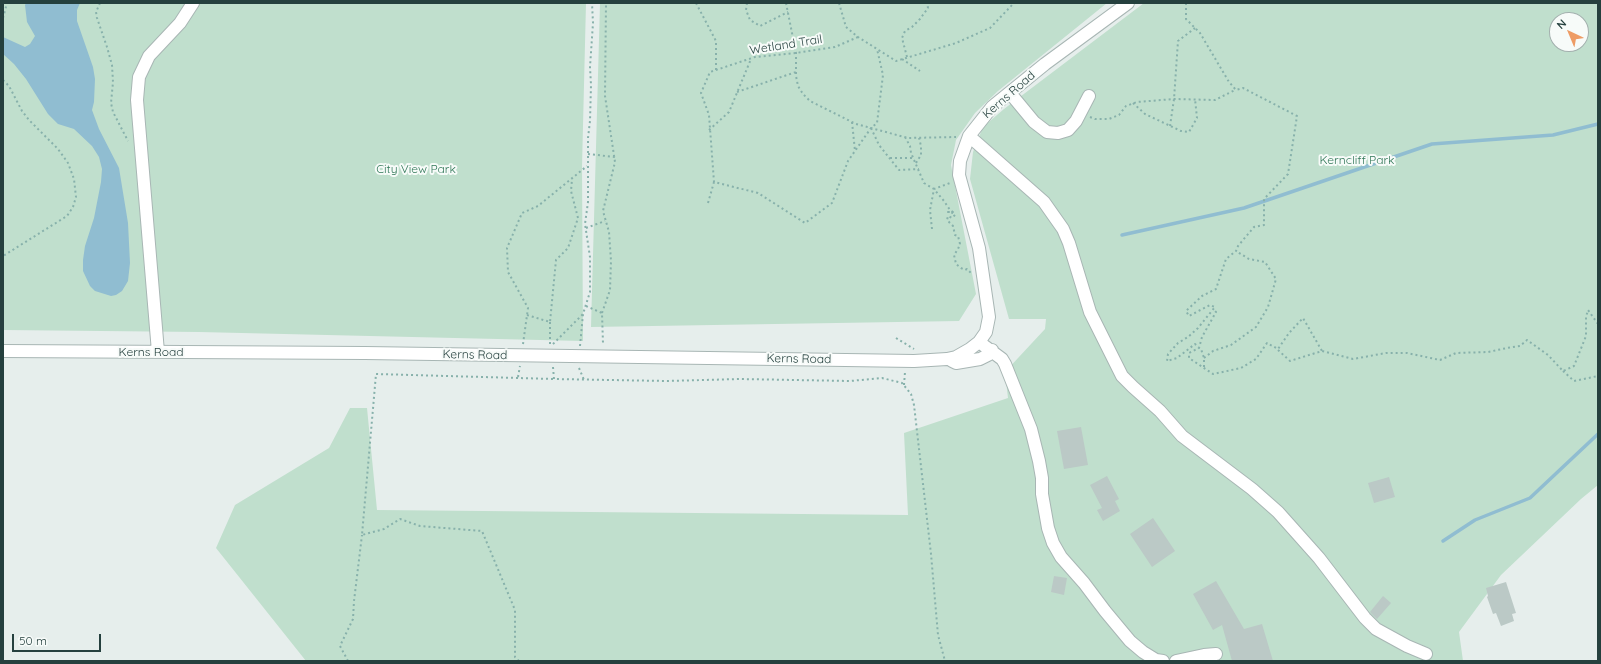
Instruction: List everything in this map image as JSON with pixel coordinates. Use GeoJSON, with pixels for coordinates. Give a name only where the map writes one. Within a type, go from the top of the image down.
{"type":"FeatureCollection","features":[{"type":"Feature","properties":{"kind":"street"},"geometry":{"type":"LineString","coordinates":[[158,352],[137,100],[139,77],[149,56],[180,23],[194,3]]}},
{"type":"Feature","properties":{"kind":"street","name":"Kerns Road"},"geometry":{"type":"LineString","coordinates":[[3,351],[365,353],[914,360],[947,359],[963,354],[980,342],[988,326],[985,287],[979,248],[960,179],[960,160],[969,136],[992,107],[1128,3]]}},
{"type":"Feature","properties":{"kind":"street"},"geometry":{"type":"LineString","coordinates":[[1010,92],[1034,122],[1047,132],[1058,133],[1068,130],[1089,96]]}},
{"type":"Feature","properties":{"kind":"street"},"geometry":{"type":"LineString","coordinates":[[969,136],[1044,202],[1063,229],[1069,243],[1090,312],[1122,376],[1160,411],[1182,436],[1252,489],[1278,512],[1319,558],[1365,618],[1376,629],[1407,646],[1426,654]]}},
{"type":"Feature","properties":{"kind":"street"},"geometry":{"type":"LineString","coordinates":[[980,342],[992,350],[1005,364],[1031,429],[1039,461],[1045,510],[1053,543],[1060,557],[1084,583],[1130,641],[1143,652],[1156,660],[1163,661]]}},
{"type":"Feature","properties":{"kind":"street","name":"Kerns Road"},"geometry":{"type":"LineString","coordinates":[[947,359],[956,362],[980,359],[988,355],[992,350]]}},
{"type":"Feature","properties":{"kind":"street"},"geometry":{"type":"LineString","coordinates":[[1176,661],[1216,654]]}},
{"type":"Feature","properties":{"kind":"path"},"geometry":{"type":"LineString","coordinates":[[3,18],[7,3]]}},
{"type":"Feature","properties":{"kind":"path"},"geometry":{"type":"LineString","coordinates":[[100,3],[96,12],[97,18],[112,65],[113,82],[111,103],[113,112],[129,144]]}},
{"type":"Feature","properties":{"kind":"path"},"geometry":{"type":"LineString","coordinates":[[603,347],[602,313],[610,290],[611,261],[609,232],[603,211],[609,184],[613,176],[615,157],[605,96],[606,3]]}},
{"type":"Feature","properties":{"kind":"path"},"geometry":{"type":"LineString","coordinates":[[696,3],[716,41],[716,70],[710,72],[701,93],[709,115],[714,182],[708,203]]}},
{"type":"Feature","properties":{"kind":"path"},"geometry":{"type":"LineString","coordinates":[[747,3],[746,10],[750,20],[760,26],[788,12]]}},
{"type":"Feature","properties":{"kind":"path"},"geometry":{"type":"LineString","coordinates":[[786,3],[796,53],[798,86],[807,98],[852,122],[905,137],[919,138],[969,136]]}},
{"type":"Feature","properties":{"kind":"path"},"geometry":{"type":"LineString","coordinates":[[839,3],[846,27],[858,37],[896,61],[956,43],[990,28],[1014,3]]}},
{"type":"Feature","properties":{"kind":"path"},"geometry":{"type":"LineString","coordinates":[[907,58],[902,38],[905,31],[912,27],[920,19],[928,8],[927,3]]}},
{"type":"Feature","properties":{"kind":"path"},"geometry":{"type":"LineString","coordinates":[[1186,3],[1186,19],[1200,34],[1229,82],[1236,90]]}},
{"type":"Feature","properties":{"kind":"path"},"geometry":{"type":"LineString","coordinates":[[1170,126],[1174,99],[1178,40],[1195,28]]}},
{"type":"Feature","properties":{"kind":"path","name":"Wetland Trail"},"geometry":{"type":"LineString","coordinates":[[716,70],[755,57],[834,47],[858,37]]}},
{"type":"Feature","properties":{"kind":"path"},"geometry":{"type":"LineString","coordinates":[[714,182],[758,193],[805,223],[832,203],[848,161],[871,128],[877,123],[883,74],[877,49]]}},
{"type":"Feature","properties":{"kind":"path"},"geometry":{"type":"LineString","coordinates":[[709,130],[729,112],[750,59]]}},
{"type":"Feature","properties":{"kind":"path"},"geometry":{"type":"LineString","coordinates":[[902,59],[920,71]]}},
{"type":"Feature","properties":{"kind":"path"},"geometry":{"type":"LineString","coordinates":[[737,92],[796,72]]}},
{"type":"Feature","properties":{"kind":"path"},"geometry":{"type":"LineString","coordinates":[[3,80],[9,86],[22,111],[29,120],[58,148],[68,163],[74,179],[76,197],[73,207],[67,216],[3,256]]}},
{"type":"Feature","properties":{"kind":"path"},"geometry":{"type":"LineString","coordinates":[[1080,112],[1095,119],[1110,119],[1119,115],[1126,106],[1133,104],[1174,99],[1215,100],[1242,88],[1298,116],[1288,174],[1264,199],[1264,225],[1254,228],[1238,246],[1236,251],[1226,259],[1216,289],[1202,296],[1186,311],[1189,316],[1210,305],[1215,307],[1213,309],[1216,312],[1202,337],[1199,348],[1189,353],[1189,358],[1213,374],[1241,368],[1256,359],[1267,343],[1278,350],[1290,361],[1322,351],[1353,360],[1386,353],[1407,353],[1440,360],[1456,353],[1488,352],[1520,346],[1527,340],[1548,355],[1574,381],[1598,376]]}},
{"type":"Feature","properties":{"kind":"path"},"geometry":{"type":"LineString","coordinates":[[1133,104],[1145,114],[1181,131],[1189,132],[1197,118],[1195,99]]}},
{"type":"Feature","properties":{"kind":"path"},"geometry":{"type":"LineString","coordinates":[[852,122],[855,151]]}},
{"type":"Feature","properties":{"kind":"path"},"geometry":{"type":"LineString","coordinates":[[871,128],[879,145],[899,170],[919,169]]}},
{"type":"Feature","properties":{"kind":"path"},"geometry":{"type":"LineString","coordinates":[[905,137],[924,183],[934,189],[953,212],[948,212],[955,215],[952,218],[948,216],[947,220],[952,226],[955,235],[958,236],[960,244],[954,255],[956,264],[960,268]]}},
{"type":"Feature","properties":{"kind":"path"},"geometry":{"type":"LineString","coordinates":[[916,163],[921,155],[919,138]]}},
{"type":"Feature","properties":{"kind":"path"},"geometry":{"type":"LineString","coordinates":[[588,154],[615,157]]}},
{"type":"Feature","properties":{"kind":"path"},"geometry":{"type":"LineString","coordinates":[[890,158],[914,158]]}},
{"type":"Feature","properties":{"kind":"path"},"geometry":{"type":"LineString","coordinates":[[518,378],[528,308],[508,272],[507,248],[522,213],[538,206],[587,166]]}},
{"type":"Feature","properties":{"kind":"path"},"geometry":{"type":"LineString","coordinates":[[550,346],[550,322],[556,260],[568,248],[578,218],[571,191],[572,178]]}},
{"type":"Feature","properties":{"kind":"path"},"geometry":{"type":"LineString","coordinates":[[934,189],[960,179]]}},
{"type":"Feature","properties":{"kind":"path"},"geometry":{"type":"LineString","coordinates":[[932,229],[930,210],[934,189]]}},
{"type":"Feature","properties":{"kind":"path"},"geometry":{"type":"LineString","coordinates":[[586,228],[606,221]]}},
{"type":"Feature","properties":{"kind":"path"},"geometry":{"type":"LineString","coordinates":[[1204,358],[1213,351],[1231,345],[1256,327],[1268,307],[1276,279],[1264,262],[1249,259],[1236,251]]}},
{"type":"Feature","properties":{"kind":"path"},"geometry":{"type":"LineString","coordinates":[[586,306],[602,313]]}},
{"type":"Feature","properties":{"kind":"path"},"geometry":{"type":"LineString","coordinates":[[1204,368],[1204,358],[1201,349],[1195,344],[1177,358],[1167,361],[1168,354],[1178,343],[1198,328],[1213,309]]}},
{"type":"Feature","properties":{"kind":"path"},"geometry":{"type":"LineString","coordinates":[[1563,371],[1574,366],[1586,336],[1586,317],[1588,310],[1598,324]]}},
{"type":"Feature","properties":{"kind":"path"},"geometry":{"type":"LineString","coordinates":[[580,345],[583,314]]}},
{"type":"Feature","properties":{"kind":"path"},"geometry":{"type":"LineString","coordinates":[[527,315],[550,322]]}},
{"type":"Feature","properties":{"kind":"path"},"geometry":{"type":"LineString","coordinates":[[1278,350],[1289,333],[1303,318],[1322,351]]}},
{"type":"Feature","properties":{"kind":"path"},"geometry":{"type":"LineString","coordinates":[[896,338],[914,349],[914,360]]}},
{"type":"Feature","properties":{"kind":"path"},"geometry":{"type":"LineString","coordinates":[[348,661],[340,646],[353,619],[376,374],[554,379]]}},
{"type":"Feature","properties":{"kind":"path"},"geometry":{"type":"LineString","coordinates":[[362,535],[384,529],[400,520],[420,526],[482,531],[515,610],[515,657],[519,661]]}},
{"type":"Feature","properties":{"kind":"green space","name":"City View Park"},"geometry":{"type":"Polygon","coordinates":[[[3,3],[586,3],[582,167],[583,341],[199,332],[3,330],[3,3]]]}},
{"type":"Feature","properties":{"kind":"green space"},"geometry":{"type":"Polygon","coordinates":[[[600,3],[1107,3],[998,91],[975,113],[956,140],[951,165],[976,294],[959,321],[591,327],[600,3]]]}},
{"type":"Feature","properties":{"kind":"green space","name":"Kerncliff Park"},"geometry":{"type":"Polygon","coordinates":[[[1144,3],[1598,3],[1598,485],[1581,499],[1501,575],[1459,632],[1463,661],[306,661],[216,548],[235,505],[329,448],[350,408],[367,408],[377,510],[908,515],[904,433],[1008,398],[1005,372],[1045,329],[1046,319],[1009,319],[970,179],[973,152],[983,127],[1004,109],[1144,3]]]}},
{"type":"Feature","properties":{"kind":"water"},"geometry":{"type":"Polygon","coordinates":[[[26,3],[80,3],[77,10],[77,21],[93,67],[95,79],[94,102],[92,110],[99,129],[119,168],[128,223],[130,263],[128,281],[122,291],[116,295],[111,296],[95,291],[90,286],[83,271],[85,246],[94,218],[101,182],[102,169],[99,157],[92,146],[74,129],[58,124],[48,114],[26,79],[14,64],[3,54],[3,37],[25,47],[30,44],[35,36],[27,22],[26,3]]]}},
{"type":"Feature","properties":{"kind":"building"},"geometry":{"type":"Polygon","coordinates":[[[1081,427],[1088,465],[1064,469],[1057,431],[1081,427]]]}},
{"type":"Feature","properties":{"kind":"building"},"geometry":{"type":"Polygon","coordinates":[[[1107,476],[1119,499],[1115,501],[1120,511],[1103,521],[1097,510],[1102,508],[1090,485],[1107,476]]]}},
{"type":"Feature","properties":{"kind":"building"},"geometry":{"type":"Polygon","coordinates":[[[1389,477],[1395,497],[1374,503],[1368,483],[1389,477]]]}},
{"type":"Feature","properties":{"kind":"building"},"geometry":{"type":"Polygon","coordinates":[[[1153,518],[1175,551],[1152,567],[1130,534],[1153,518]]]}},
{"type":"Feature","properties":{"kind":"building"},"geometry":{"type":"Polygon","coordinates":[[[1054,576],[1067,578],[1064,595],[1051,592],[1054,576]]]}},
{"type":"Feature","properties":{"kind":"building"},"geometry":{"type":"Polygon","coordinates":[[[1216,581],[1244,629],[1262,624],[1273,661],[1232,661],[1222,625],[1213,630],[1193,594],[1216,581]]]}},
{"type":"Feature","properties":{"kind":"building"},"geometry":{"type":"Polygon","coordinates":[[[1506,582],[1516,613],[1512,614],[1514,621],[1501,626],[1496,613],[1493,614],[1487,597],[1486,588],[1506,582]]]}},
{"type":"Feature","properties":{"kind":"building"},"geometry":{"type":"Polygon","coordinates":[[[1383,596],[1391,603],[1377,619],[1370,612],[1383,596]]]}},
{"type":"Feature","properties":{"kind":"waterway"},"geometry":{"type":"LineString","coordinates":[[1122,235],[1244,208],[1432,144],[1553,135],[1598,124]]}},
{"type":"Feature","properties":{"kind":"waterway"},"geometry":{"type":"LineString","coordinates":[[1443,541],[1475,520],[1530,498],[1598,434]]}}]}
